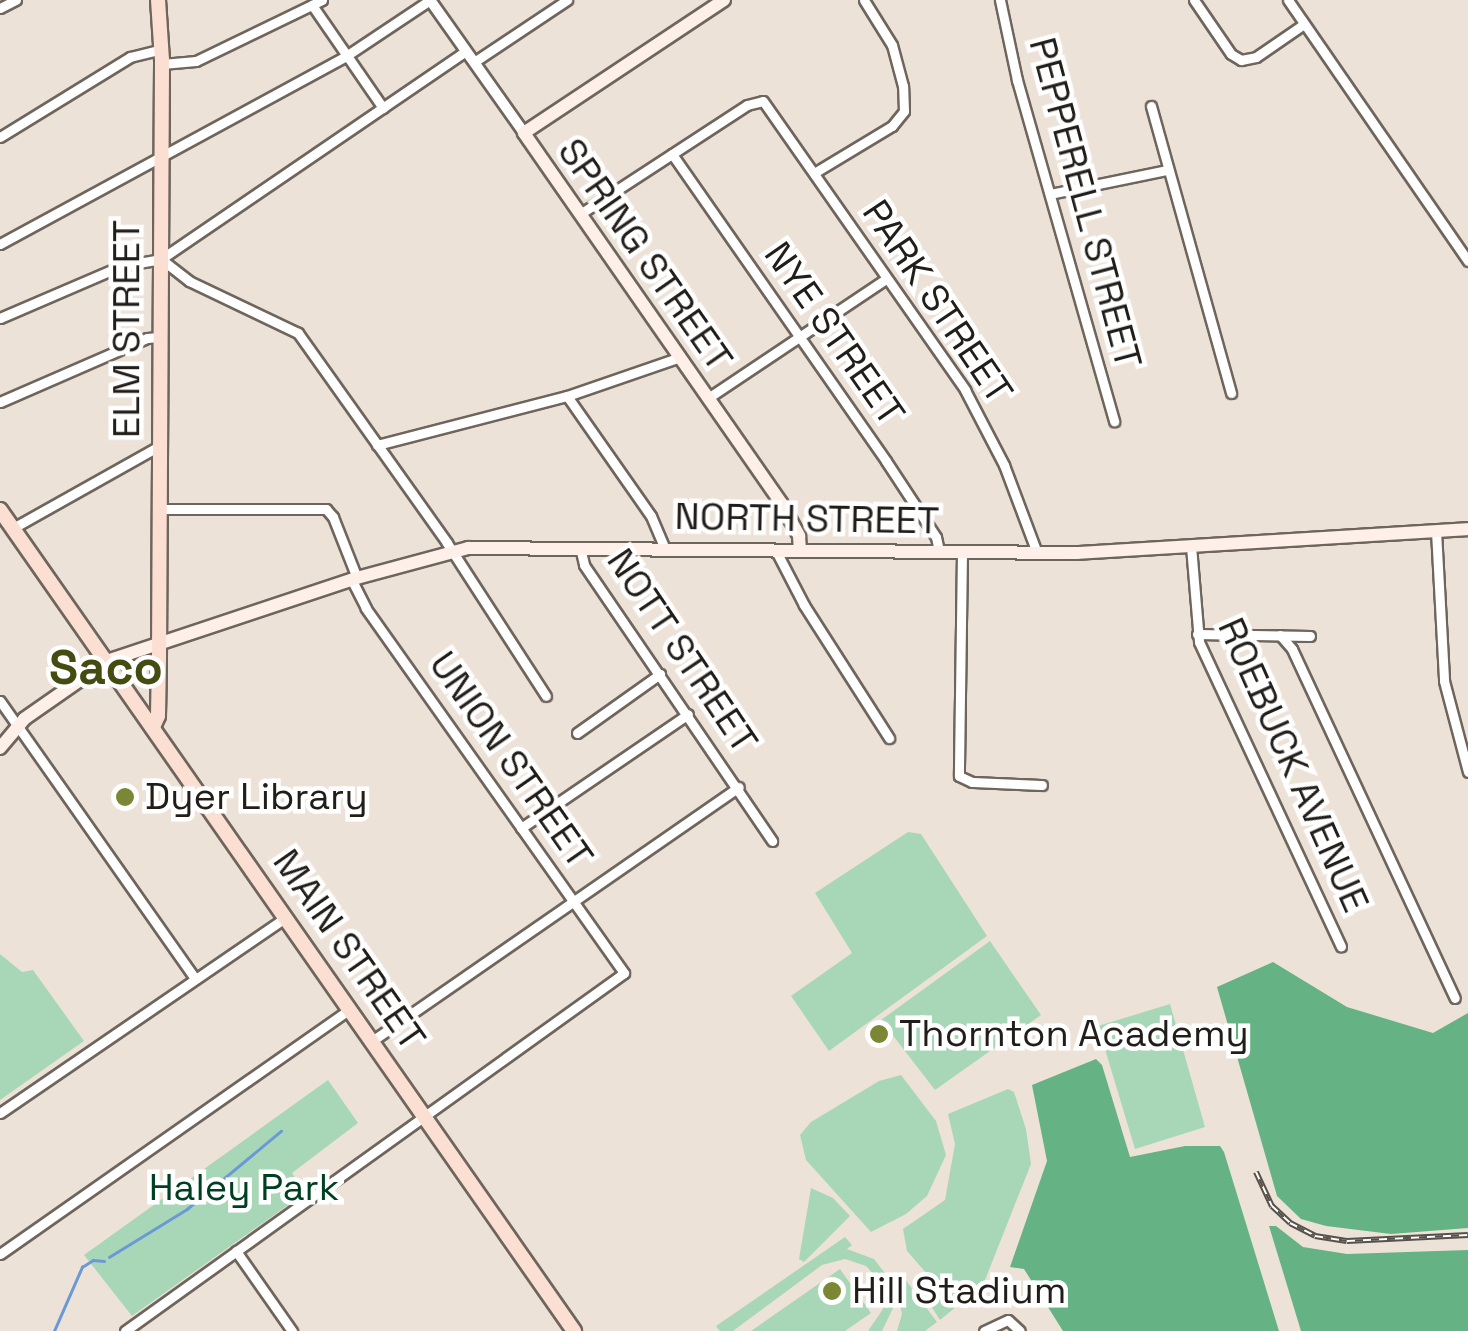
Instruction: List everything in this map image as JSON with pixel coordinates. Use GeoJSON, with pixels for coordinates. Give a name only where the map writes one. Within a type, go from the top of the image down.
{"type":"FeatureCollection","features":[{"type":"Feature","properties":{"kind":"main road","name":"ELM STREET"},"geometry":{"type":"LineString","coordinates":[[153,727],[158,710],[159,651],[162,57],[158,0]]}},
{"type":"Feature","properties":{"kind":"main road"},"geometry":{"type":"LineString","coordinates":[[524,133],[724,0]]}},
{"type":"Feature","properties":{"kind":"main road","name":"SPRING STREET"},"geometry":{"type":"LineString","coordinates":[[524,133],[788,514],[800,550]]}},
{"type":"Feature","properties":{"kind":"main road","name":"MAIN STREET"},"geometry":{"type":"LineString","coordinates":[[0,510],[574,1331]]}},
{"type":"Feature","properties":{"kind":"main road","name":"NORTH STREET"},"geometry":{"type":"LineString","coordinates":[[0,748],[17,725],[107,661],[159,651],[354,579],[453,552],[493,546],[1038,552],[1468,529]]}},
{"type":"Feature","properties":{"kind":"main road","name":"ELM STREET"},"geometry":{"type":"LineString","coordinates":[[139,708],[159,651]]}},
{"type":"Feature","properties":{"kind":"street"},"geometry":{"type":"LineString","coordinates":[[0,8],[16,0]]}},
{"type":"Feature","properties":{"kind":"street"},"geometry":{"type":"LineString","coordinates":[[0,244],[346,56],[430,0]]}},
{"type":"Feature","properties":{"kind":"street","name":"SPRING STREET"},"geometry":{"type":"LineString","coordinates":[[430,0],[524,133]]}},
{"type":"Feature","properties":{"kind":"street"},"geometry":{"type":"LineString","coordinates":[[474,62],[567,0]]}},
{"type":"Feature","properties":{"kind":"street"},"geometry":{"type":"LineString","coordinates":[[814,174],[892,126],[904,112],[903,86],[892,45],[864,0]]}},
{"type":"Feature","properties":{"kind":"street","name":"PEPPERELL STREET"},"geometry":{"type":"LineString","coordinates":[[1000,0],[1017,80],[1114,420]]}},
{"type":"Feature","properties":{"kind":"street"},"geometry":{"type":"LineString","coordinates":[[1194,0],[1231,54],[1244,60],[1256,57],[1304,24]]}},
{"type":"Feature","properties":{"kind":"street"},"geometry":{"type":"LineString","coordinates":[[1288,0],[1468,260]]}},
{"type":"Feature","properties":{"kind":"street"},"geometry":{"type":"LineString","coordinates":[[0,137],[130,56],[196,61],[317,2],[346,56],[384,108]]}},
{"type":"Feature","properties":{"kind":"street"},"geometry":{"type":"LineString","coordinates":[[0,318],[121,266],[160,259],[466,51]]}},
{"type":"Feature","properties":{"kind":"street","name":"PARK STREET"},"geometry":{"type":"LineString","coordinates":[[672,154],[761,100],[981,418],[1038,552]]}},
{"type":"Feature","properties":{"kind":"street"},"geometry":{"type":"LineString","coordinates":[[1151,106],[1231,392]]}},
{"type":"Feature","properties":{"kind":"street"},"geometry":{"type":"LineString","coordinates":[[580,214],[672,154]]}},
{"type":"Feature","properties":{"kind":"street","name":"NYE STREET"},"geometry":{"type":"LineString","coordinates":[[672,154],[936,537],[939,551]]}},
{"type":"Feature","properties":{"kind":"street"},"geometry":{"type":"LineString","coordinates":[[1050,194],[1167,170]]}},
{"type":"Feature","properties":{"kind":"street"},"geometry":{"type":"LineString","coordinates":[[160,259],[189,281],[298,333],[453,552],[546,696]]}},
{"type":"Feature","properties":{"kind":"street"},"geometry":{"type":"LineString","coordinates":[[708,398],[886,279]]}},
{"type":"Feature","properties":{"kind":"street"},"geometry":{"type":"LineString","coordinates":[[0,402],[147,338],[160,337]]}},
{"type":"Feature","properties":{"kind":"street"},"geometry":{"type":"LineString","coordinates":[[377,445],[568,396],[680,357]]}},
{"type":"Feature","properties":{"kind":"street"},"geometry":{"type":"LineString","coordinates":[[568,396],[645,507],[664,547]]}},
{"type":"Feature","properties":{"kind":"street"},"geometry":{"type":"LineString","coordinates":[[14,528],[159,446]]}},
{"type":"Feature","properties":{"kind":"street","name":"UNION STREET"},"geometry":{"type":"LineString","coordinates":[[158,509],[326,509],[334,517],[366,608],[624,974],[426,1117]]}},
{"type":"Feature","properties":{"kind":"street"},"geometry":{"type":"LineString","coordinates":[[1436,531],[1444,681],[1468,772]]}},
{"type":"Feature","properties":{"kind":"street","name":"NOTT STREET"},"geometry":{"type":"LineString","coordinates":[[580,546],[584,564],[772,842]]}},
{"type":"Feature","properties":{"kind":"street","name":"ROEBUCK AVENUE"},"geometry":{"type":"LineString","coordinates":[[1190,546],[1197,634],[1341,948]]}},
{"type":"Feature","properties":{"kind":"street"},"geometry":{"type":"LineString","coordinates":[[775,549],[804,605],[889,738]]}},
{"type":"Feature","properties":{"kind":"street"},"geometry":{"type":"LineString","coordinates":[[962,552],[959,776],[972,782],[1042,785]]}},
{"type":"Feature","properties":{"kind":"street"},"geometry":{"type":"LineString","coordinates":[[1197,634],[1310,636]]}},
{"type":"Feature","properties":{"kind":"street"},"geometry":{"type":"LineString","coordinates":[[1280,636],[1292,648],[1455,998]]}},
{"type":"Feature","properties":{"kind":"street"},"geometry":{"type":"LineString","coordinates":[[577,733],[660,674]]}},
{"type":"Feature","properties":{"kind":"street"},"geometry":{"type":"LineString","coordinates":[[0,701],[195,978]]}},
{"type":"Feature","properties":{"kind":"street"},"geometry":{"type":"LineString","coordinates":[[521,828],[688,714]]}},
{"type":"Feature","properties":{"kind":"street"},"geometry":{"type":"LineString","coordinates":[[372,1041],[738,787]]}},
{"type":"Feature","properties":{"kind":"street"},"geometry":{"type":"LineString","coordinates":[[0,1113],[286,917]]}},
{"type":"Feature","properties":{"kind":"street"},"geometry":{"type":"LineString","coordinates":[[0,1254],[350,1009]]}},
{"type":"Feature","properties":{"kind":"street"},"geometry":{"type":"LineString","coordinates":[[125,1331],[426,1117]]}},
{"type":"Feature","properties":{"kind":"street"},"geometry":{"type":"LineString","coordinates":[[236,1250],[292,1331]]}},
{"type":"Feature","properties":{"kind":"street"},"geometry":{"type":"LineString","coordinates":[[984,1331],[1008,1320],[1020,1331]]}},
{"type":"Feature","properties":{"kind":"green space"},"geometry":{"type":"Polygon","coordinates":[[[908,832],[921,834],[987,936],[829,1051],[791,996],[852,953],[815,893],[908,832]]]}},
{"type":"Feature","properties":{"kind":"green space"},"geometry":{"type":"Polygon","coordinates":[[[990,941],[1041,1015],[935,1090],[881,1020],[990,941]]]}},
{"type":"Feature","properties":{"kind":"green space"},"geometry":{"type":"Polygon","coordinates":[[[0,954],[22,972],[33,970],[84,1041],[0,1100],[0,954]]]}},
{"type":"Feature","properties":{"kind":"green space"},"geometry":{"type":"Polygon","coordinates":[[[1273,962],[1347,1007],[1433,1033],[1468,1013],[1468,1228],[1391,1234],[1326,1226],[1301,1219],[1277,1196],[1217,987],[1273,962]]]}},
{"type":"Feature","properties":{"kind":"green space"},"geometry":{"type":"Polygon","coordinates":[[[1170,1004],[1205,1127],[1135,1149],[1098,1026],[1170,1004]]]}},
{"type":"Feature","properties":{"kind":"green space"},"geometry":{"type":"Polygon","coordinates":[[[1096,1059],[1102,1065],[1130,1157],[1185,1146],[1220,1146],[1279,1331],[1063,1331],[1024,1269],[1010,1267],[1047,1161],[1032,1085],[1096,1059]]]}},
{"type":"Feature","properties":{"kind":"green space"},"geometry":{"type":"Polygon","coordinates":[[[901,1075],[936,1121],[946,1155],[927,1196],[906,1214],[871,1232],[806,1160],[800,1135],[811,1122],[879,1081],[901,1075]]]}},
{"type":"Feature","properties":{"kind":"green space","name":"Haley Park"},"geometry":{"type":"Polygon","coordinates":[[[328,1080],[358,1123],[292,1173],[305,1193],[132,1316],[84,1255],[328,1080]]]}},
{"type":"Feature","properties":{"kind":"green space"},"geometry":{"type":"Polygon","coordinates":[[[1008,1089],[1014,1092],[1026,1129],[1031,1164],[983,1285],[940,1320],[919,1287],[928,1275],[907,1251],[903,1229],[945,1200],[955,1144],[948,1114],[1008,1089]]]}},
{"type":"Feature","properties":{"kind":"green space"},"geometry":{"type":"Polygon","coordinates":[[[811,1188],[833,1198],[850,1216],[804,1262],[799,1259],[811,1188]]]}},
{"type":"Feature","properties":{"kind":"green space"},"geometry":{"type":"Polygon","coordinates":[[[1269,1226],[1276,1226],[1303,1247],[1347,1254],[1468,1250],[1468,1331],[1301,1331],[1269,1226]]]}},
{"type":"Feature","properties":{"kind":"green space"},"geometry":{"type":"Polygon","coordinates":[[[845,1237],[852,1245],[847,1249],[874,1259],[891,1281],[894,1306],[882,1331],[868,1331],[883,1309],[880,1281],[866,1266],[845,1259],[822,1265],[733,1331],[720,1331],[716,1326],[845,1237]]]}},
{"type":"Feature","properties":{"kind":"green space","name":"Hill Stadium"},"geometry":{"type":"Polygon","coordinates":[[[840,1269],[871,1313],[845,1331],[751,1331],[840,1269]]]}},
{"type":"Feature","properties":{"kind":"green space"},"geometry":{"type":"Polygon","coordinates":[[[902,1275],[937,1322],[925,1331],[897,1331],[902,1314],[895,1280],[902,1275]]]}},
{"type":"Feature","properties":{"kind":"waterway"},"geometry":{"type":"LineString","coordinates":[[109,1257],[187,1209],[281,1131]]}},
{"type":"Feature","properties":{"kind":"waterway"},"geometry":{"type":"LineString","coordinates":[[54,1331],[82,1267],[93,1260],[104,1261]]}},
{"type":"Feature","properties":{"kind":"railway"},"geometry":{"type":"LineString","coordinates":[[1256,1172],[1272,1206],[1290,1223],[1315,1236],[1347,1241],[1468,1235]]}},
{"type":"Feature","properties":{"kind":"place","name":"Dyer Library"},"geometry":{"type":"Point","coordinates":[125,797]}},
{"type":"Feature","properties":{"kind":"place","name":"Thornton Academy"},"geometry":{"type":"Point","coordinates":[879,1034]}},
{"type":"Feature","properties":{"kind":"place","name":"Hill Stadium"},"geometry":{"type":"Point","coordinates":[832,1291]}},
{"type":"Feature","properties":{"kind":"district","name":"Saco"},"geometry":{"type":"Point","coordinates":[106,668]}}]}
